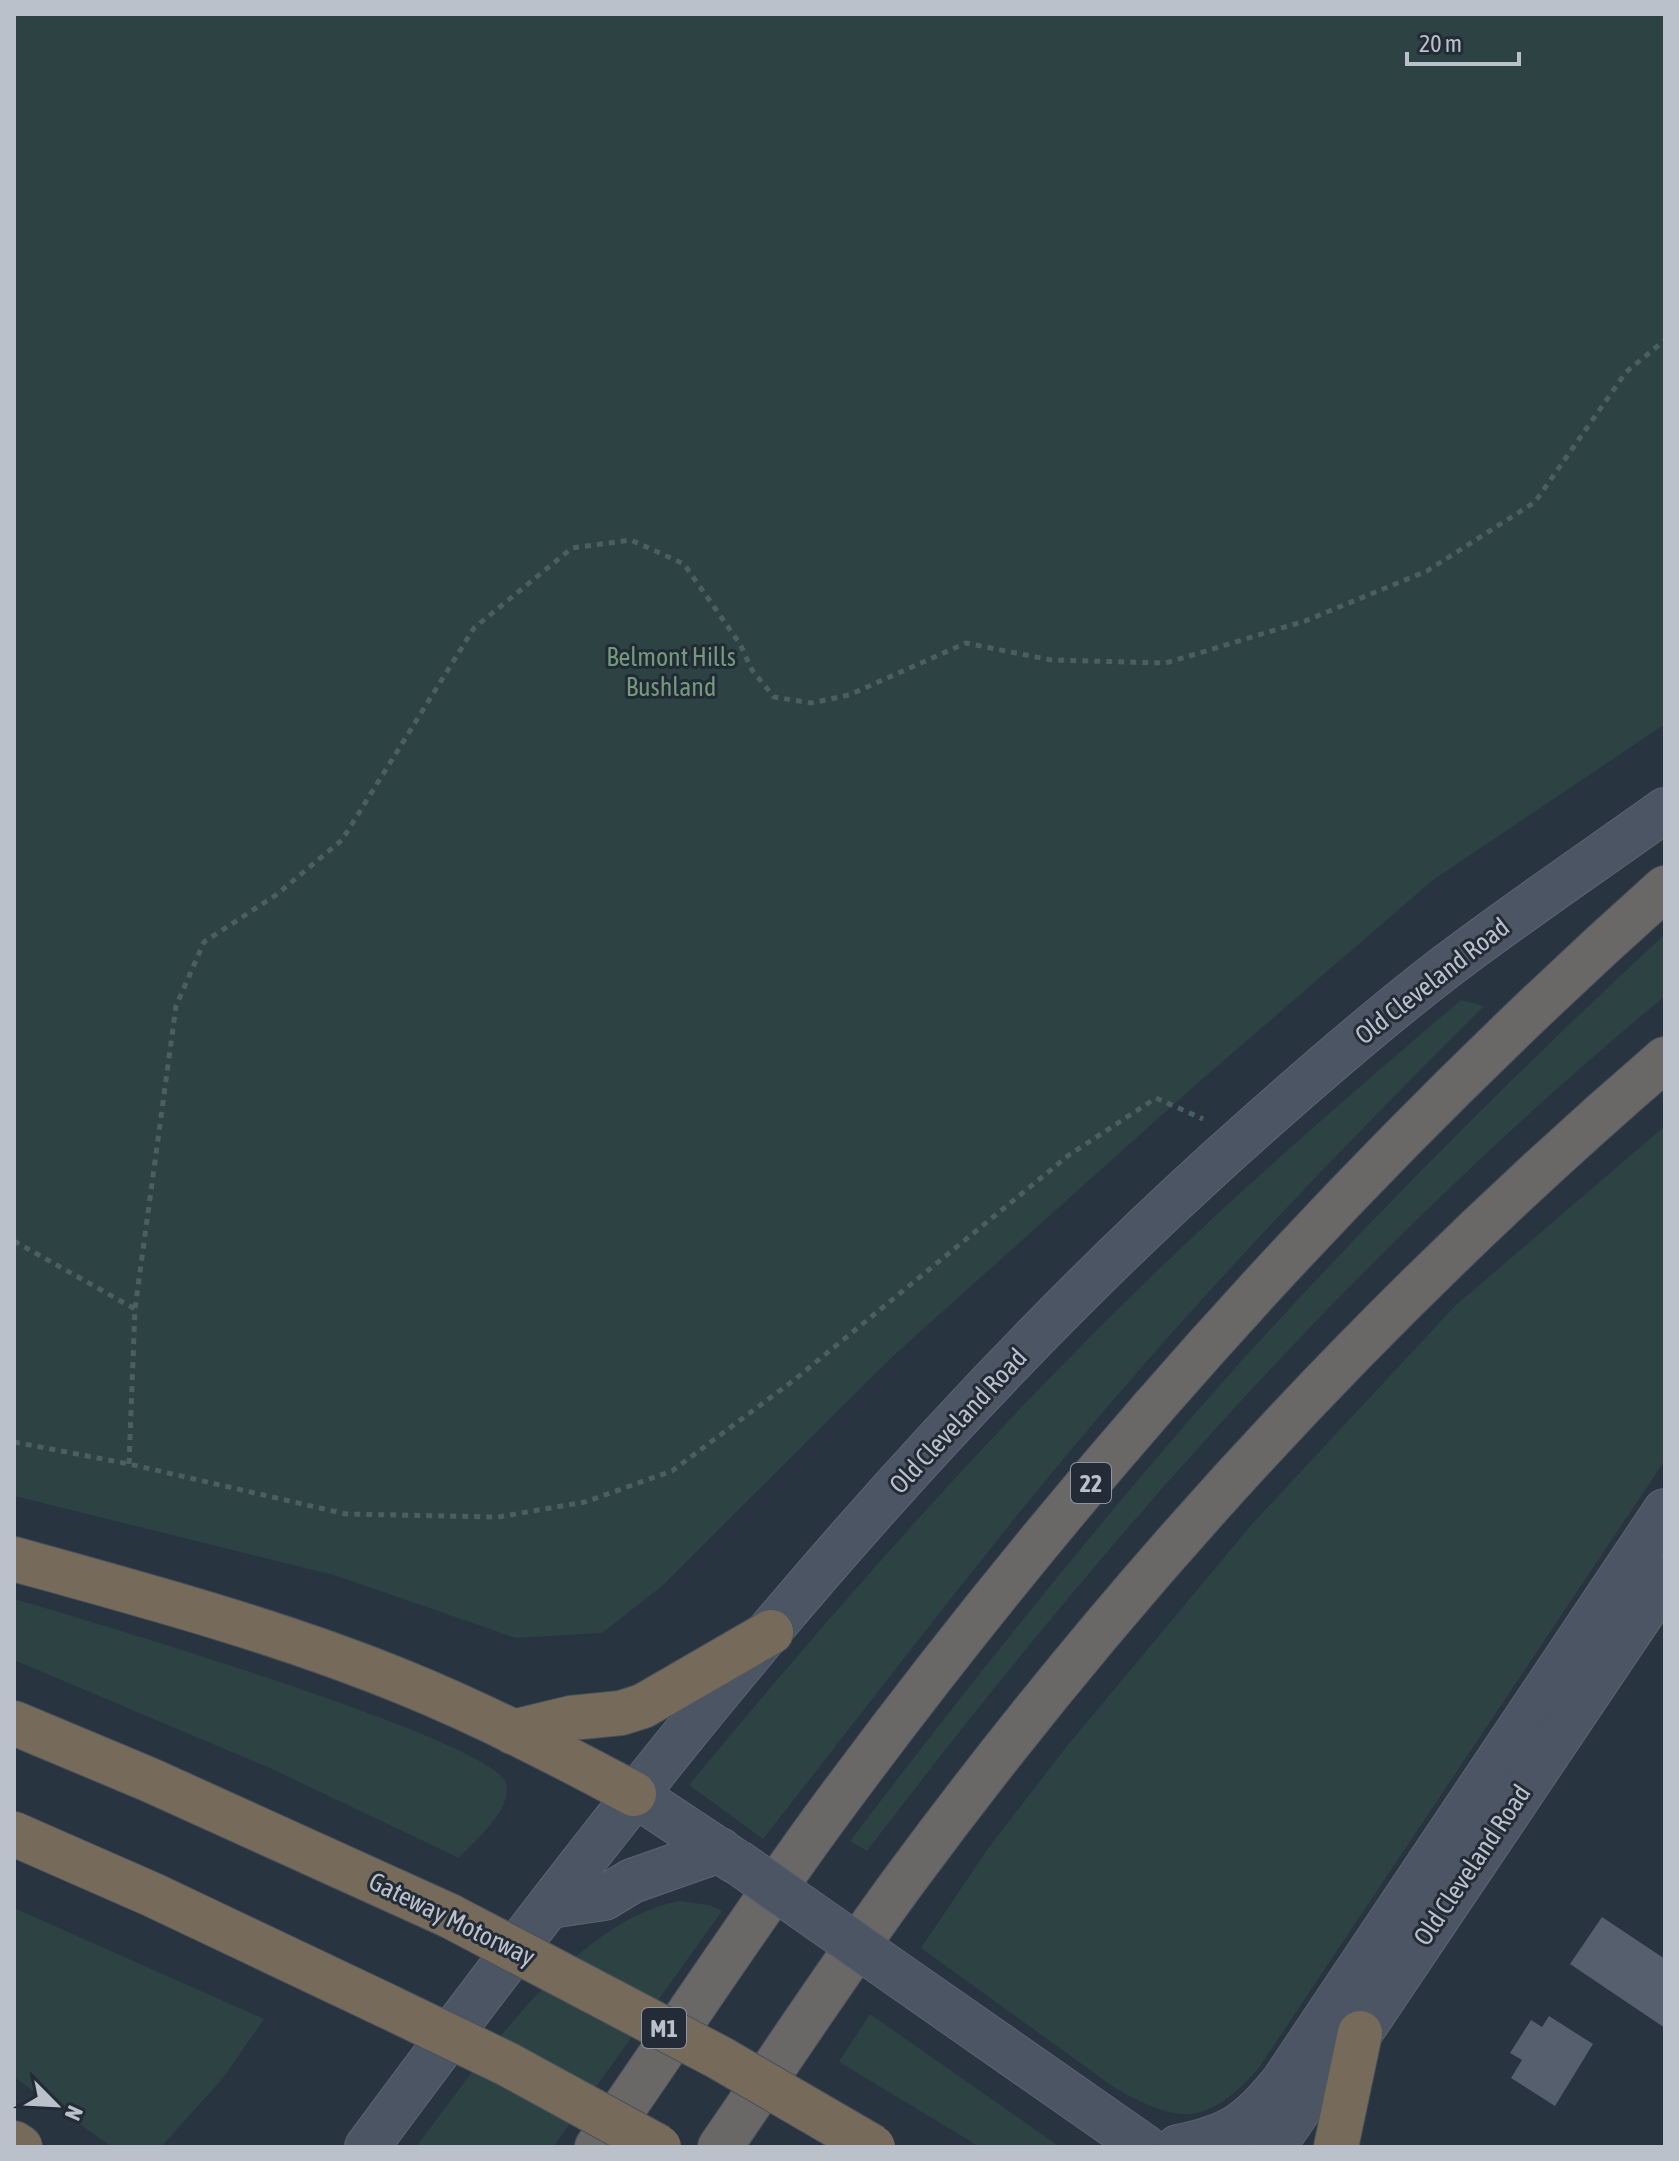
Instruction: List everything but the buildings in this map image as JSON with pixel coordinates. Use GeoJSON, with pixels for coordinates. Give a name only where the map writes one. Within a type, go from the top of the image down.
{"type":"FeatureCollection","features":[{"type":"Feature","properties":{"kind":"highway","name":"22"},"geometry":{"type":"LineString","coordinates":[[597,2147],[823,1820],[1002,1590],[1091,1483],[1285,1264],[1412,1131],[1665,888]]}},
{"type":"Feature","properties":{"kind":"highway"},"geometry":{"type":"LineString","coordinates":[[720,2147],[905,1880],[1078,1658],[1183,1533],[1376,1326],[1581,1131],[1665,1059]]}},
{"type":"Feature","properties":{"kind":"highway"},"geometry":{"type":"LineString","coordinates":[[14,1559],[297,1645],[402,1682],[513,1732],[634,1794]]}},
{"type":"Feature","properties":{"kind":"highway"},"geometry":{"type":"LineString","coordinates":[[513,1732],[571,1718],[621,1713],[643,1706],[771,1632]]}},
{"type":"Feature","properties":{"kind":"highway","name":"Gateway Motorway"},"geometry":{"type":"LineString","coordinates":[[14,1723],[150,1780],[450,1916],[720,2058],[873,2147]]}},
{"type":"Feature","properties":{"kind":"highway"},"geometry":{"type":"LineString","coordinates":[[14,1834],[153,1895],[507,2064],[659,2147]]}},
{"type":"Feature","properties":{"kind":"highway"},"geometry":{"type":"LineString","coordinates":[[1336,2147],[1360,2033]]}},
{"type":"Feature","properties":{"kind":"highway"},"geometry":{"type":"LineString","coordinates":[[14,2143],[20,2147]]}},
{"type":"Feature","properties":{"kind":"main road","name":"Old Cleveland Road"},"geometry":{"type":"LineString","coordinates":[[367,2147],[634,1794],[931,1446],[1018,1355],[1235,1146],[1441,970],[1665,810]]}},
{"type":"Feature","properties":{"kind":"main road"},"geometry":{"type":"LineString","coordinates":[[1178,2147],[1235,2131],[1264,2106],[1283,2082],[1665,1511]]}},
{"type":"Feature","properties":{"kind":"main road","name":"Old Cleveland Road"},"geometry":{"type":"LineString","coordinates":[[1273,2147],[1327,2069],[1360,2033],[1665,1579]]}},
{"type":"Feature","properties":{"kind":"main road"},"geometry":{"type":"LineString","coordinates":[[634,1794],[900,1976],[1125,2140]]}},
{"type":"Feature","properties":{"kind":"main road"},"geometry":{"type":"LineString","coordinates":[[550,1906],[604,1898],[632,1881],[728,1856]]}},
{"type":"Feature","properties":{"kind":"path"},"geometry":{"type":"LineString","coordinates":[[129,1464],[135,1309],[176,1006],[204,942],[276,895],[342,840],[474,628],[572,548],[631,540],[684,564],[740,644],[752,670],[774,697],[811,703],[849,695],[966,643],[1051,660],[1166,663],[1305,621],[1427,571],[1535,502],[1626,372],[1665,340]]}},
{"type":"Feature","properties":{"kind":"path"},"geometry":{"type":"LineString","coordinates":[[14,1442],[129,1464],[346,1514],[498,1517],[585,1502],[672,1471],[794,1380],[1069,1155],[1156,1098],[1198,1114],[1235,1146]]}},
{"type":"Feature","properties":{"kind":"path"},"geometry":{"type":"LineString","coordinates":[[14,1241],[135,1309]]}},
{"type":"Feature","properties":{"kind":"green space","name":"Belmont Hills Bushland"},"geometry":{"type":"Polygon","coordinates":[[[14,14],[1665,14],[1665,724],[1433,880],[1192,1088],[893,1356],[662,1586],[602,1633],[516,1638],[334,1575],[14,1496],[14,14]]]}},
{"type":"Feature","properties":{"kind":"green space"},"geometry":{"type":"Polygon","coordinates":[[[1665,934],[1665,996],[1446,1191],[1342,1294],[1144,1509],[1049,1621],[867,1851],[850,1841],[1068,1564],[1205,1402],[1429,1162],[1665,934]]]}},
{"type":"Feature","properties":{"kind":"green space"},"geometry":{"type":"Polygon","coordinates":[[[1461,1000],[1484,1006],[1378,1112],[1173,1331],[996,1542],[763,1839],[689,1785],[894,1546],[1055,1373],[1152,1275],[1239,1194],[1461,1000]]]}},
{"type":"Feature","properties":{"kind":"green space"},"geometry":{"type":"Polygon","coordinates":[[[1665,1126],[1665,1460],[1258,2069],[1240,2088],[1207,2110],[1192,2114],[1158,2109],[1115,2088],[921,1948],[987,1850],[1063,1751],[1253,1523],[1455,1306],[1665,1126]]]}},
{"type":"Feature","properties":{"kind":"green space"},"geometry":{"type":"Polygon","coordinates":[[[14,1599],[279,1682],[433,1739],[484,1763],[506,1783],[504,1804],[491,1824],[459,1858],[272,1769],[14,1660],[14,1599]]]}},
{"type":"Feature","properties":{"kind":"green space"},"geometry":{"type":"Polygon","coordinates":[[[680,1901],[709,1905],[722,1911],[553,2147],[416,2147],[498,2039],[566,1966],[603,1936],[641,1913],[680,1901]]]}},
{"type":"Feature","properties":{"kind":"green space"},"geometry":{"type":"Polygon","coordinates":[[[14,1908],[264,2019],[223,2078],[161,2147],[112,2147],[14,2077],[14,1908]]]}},
{"type":"Feature","properties":{"kind":"green space"},"geometry":{"type":"Polygon","coordinates":[[[870,2014],[1060,2147],[980,2147],[839,2062],[870,2014]]]}}]}
